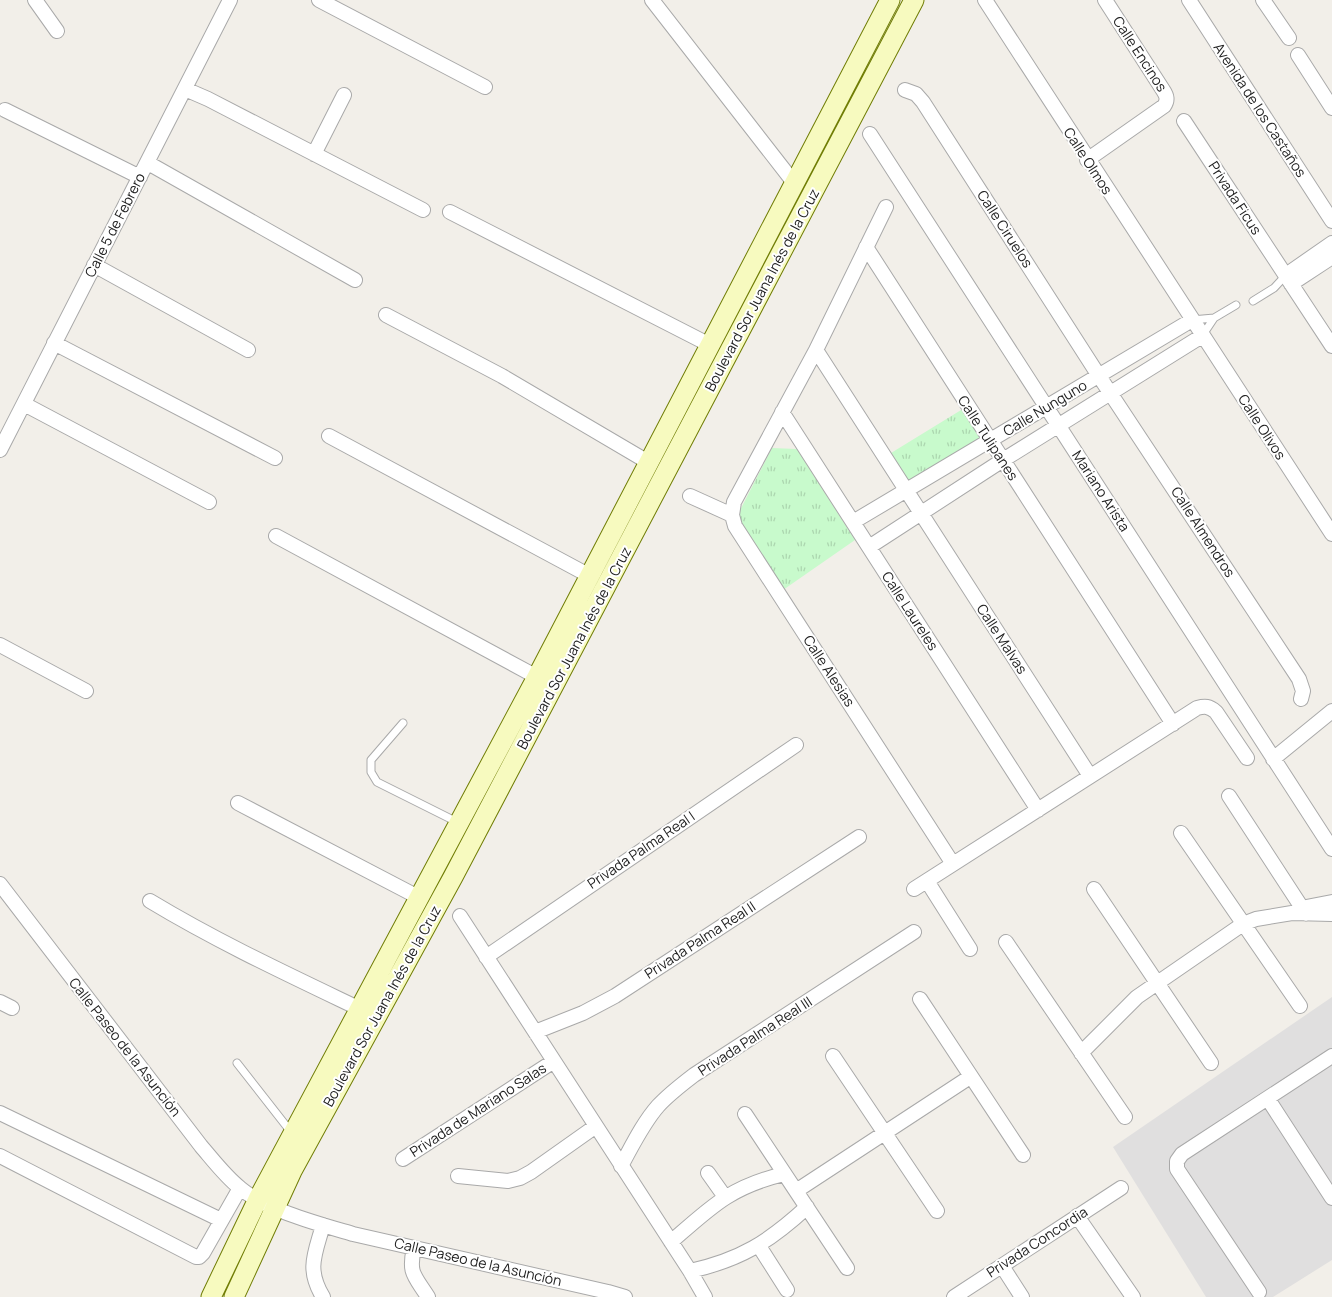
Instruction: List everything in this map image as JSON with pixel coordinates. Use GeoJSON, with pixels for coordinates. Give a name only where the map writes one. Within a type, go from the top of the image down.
{"type":"FeatureCollection","features":[{"type":"Feature","properties":{"kind":"main road","name":"Boulevard Sor Juana Inés de la Cruz"},"geometry":{"type":"LineString","coordinates":[[234,1297],[266,1203],[293,1135],[537,677],[890,0]]}},
{"type":"Feature","properties":{"kind":"main road","name":"Boulevard Sor Juana Inés de la Cruz"},"geometry":{"type":"LineString","coordinates":[[211,1297],[266,1203],[292,1170],[453,877],[914,0]]}},
{"type":"Feature","properties":{"kind":"street"},"geometry":{"type":"LineString","coordinates":[[36,0],[57,31]]}},
{"type":"Feature","properties":{"kind":"street","name":"Calle 5 de Febrero"},"geometry":{"type":"LineString","coordinates":[[0,450],[230,0]]}},
{"type":"Feature","properties":{"kind":"street"},"geometry":{"type":"LineString","coordinates":[[319,0],[485,87]]}},
{"type":"Feature","properties":{"kind":"street"},"geometry":{"type":"LineString","coordinates":[[652,0],[795,184]]}},
{"type":"Feature","properties":{"kind":"street","name":"Calle Olmos"},"geometry":{"type":"LineString","coordinates":[[985,0],[1192,320]]}},
{"type":"Feature","properties":{"kind":"street","name":"Calle Encinos"},"geometry":{"type":"LineString","coordinates":[[1087,160],[1167,102],[1164,90],[1104,0]]}},
{"type":"Feature","properties":{"kind":"street","name":"Avenida de los Castaños"},"geometry":{"type":"LineString","coordinates":[[1189,0],[1332,221]]}},
{"type":"Feature","properties":{"kind":"street"},"geometry":{"type":"LineString","coordinates":[[1263,0],[1289,38]]}},
{"type":"Feature","properties":{"kind":"street"},"geometry":{"type":"LineString","coordinates":[[1298,55],[1332,108]]}},
{"type":"Feature","properties":{"kind":"street"},"geometry":{"type":"LineString","coordinates":[[185,89],[208,99],[423,210]]}},
{"type":"Feature","properties":{"kind":"street","name":"Calle Ciruelos"},"geometry":{"type":"LineString","coordinates":[[905,90],[916,94],[923,102],[1099,376]]}},
{"type":"Feature","properties":{"kind":"street"},"geometry":{"type":"LineString","coordinates":[[314,154],[344,95]]}},
{"type":"Feature","properties":{"kind":"street"},"geometry":{"type":"LineString","coordinates":[[6,110],[140,177]]}},
{"type":"Feature","properties":{"kind":"street","name":"Privada Ficus"},"geometry":{"type":"LineString","coordinates":[[1184,120],[1332,346]]}},
{"type":"Feature","properties":{"kind":"street","name":"Mariano Arista"},"geometry":{"type":"LineString","coordinates":[[870,134],[1332,849]]}},
{"type":"Feature","properties":{"kind":"street"},"geometry":{"type":"LineString","coordinates":[[148,163],[355,280]]}},
{"type":"Feature","properties":{"kind":"street"},"geometry":{"type":"LineString","coordinates":[[690,496],[732,515],[734,502],[816,350],[886,207]]}},
{"type":"Feature","properties":{"kind":"street"},"geometry":{"type":"LineString","coordinates":[[450,212],[710,345]]}},
{"type":"Feature","properties":{"kind":"street"},"geometry":{"type":"LineString","coordinates":[[1288,280],[1332,243]]}},
{"type":"Feature","properties":{"kind":"street","name":"Calle Tulipanes"},"geometry":{"type":"LineString","coordinates":[[866,248],[1173,724]]}},
{"type":"Feature","properties":{"kind":"street"},"geometry":{"type":"LineString","coordinates":[[1288,280],[1332,257]]}},
{"type":"Feature","properties":{"kind":"street"},"geometry":{"type":"LineString","coordinates":[[94,265],[248,350]]}},
{"type":"Feature","properties":{"kind":"street"},"geometry":{"type":"LineString","coordinates":[[386,315],[502,376],[648,462]]}},
{"type":"Feature","properties":{"kind":"street","name":"Calle Nunguno"},"geometry":{"type":"LineString","coordinates":[[869,547],[913,502],[990,440],[1192,320]]}},
{"type":"Feature","properties":{"kind":"street","name":"Calle Olivos"},"geometry":{"type":"LineString","coordinates":[[1192,320],[1332,534]]}},
{"type":"Feature","properties":{"kind":"street","name":"Calle Nunguno"},"geometry":{"type":"LineString","coordinates":[[853,522],[913,502],[1003,460],[1202,336]]}},
{"type":"Feature","properties":{"kind":"street"},"geometry":{"type":"LineString","coordinates":[[54,343],[275,458]]}},
{"type":"Feature","properties":{"kind":"street"},"geometry":{"type":"LineString","coordinates":[[816,350],[913,502]]}},
{"type":"Feature","properties":{"kind":"street","name":"Calle Almendros"},"geometry":{"type":"LineString","coordinates":[[1099,376],[1299,679],[1302,695]]}},
{"type":"Feature","properties":{"kind":"street"},"geometry":{"type":"LineString","coordinates":[[24,404],[208,502]]}},
{"type":"Feature","properties":{"kind":"street","name":"Calle Laureles"},"geometry":{"type":"LineString","coordinates":[[782,412],[1038,810]]}},
{"type":"Feature","properties":{"kind":"street"},"geometry":{"type":"LineString","coordinates":[[330,436],[590,576]]}},
{"type":"Feature","properties":{"kind":"street","name":"Calle Malvas"},"geometry":{"type":"LineString","coordinates":[[913,502],[1090,776]]}},
{"type":"Feature","properties":{"kind":"street","name":"Calle Alesias"},"geometry":{"type":"LineString","coordinates":[[732,515],[735,526],[953,864]]}},
{"type":"Feature","properties":{"kind":"street"},"geometry":{"type":"LineString","coordinates":[[276,536],[537,677]]}},
{"type":"Feature","properties":{"kind":"street"},"geometry":{"type":"LineString","coordinates":[[0,644],[86,691]]}},
{"type":"Feature","properties":{"kind":"street"},"geometry":{"type":"LineString","coordinates":[[914,889],[1197,708],[1203,706],[1211,708],[1216,712],[1247,758]]}},
{"type":"Feature","properties":{"kind":"street"},"geometry":{"type":"LineString","coordinates":[[1273,759],[1332,711]]}},
{"type":"Feature","properties":{"kind":"street","name":"Privada Palma Real I"},"geometry":{"type":"LineString","coordinates":[[486,957],[796,745]]}},
{"type":"Feature","properties":{"kind":"street"},"geometry":{"type":"LineString","coordinates":[[1229,796],[1300,912]]}},
{"type":"Feature","properties":{"kind":"street"},"geometry":{"type":"LineString","coordinates":[[238,803],[420,898]]}},
{"type":"Feature","properties":{"kind":"street"},"geometry":{"type":"LineString","coordinates":[[1181,833],[1300,1006]]}},
{"type":"Feature","properties":{"kind":"street","name":"Privada Palma Real II"},"geometry":{"type":"LineString","coordinates":[[535,1032],[583,1013],[615,996],[859,837]]}},
{"type":"Feature","properties":{"kind":"street"},"geometry":{"type":"LineString","coordinates":[[927,881],[970,950]]}},
{"type":"Feature","properties":{"kind":"street","name":"Calle Paseo de la Asunción"},"geometry":{"type":"LineString","coordinates":[[0,884],[201,1146],[240,1188],[266,1203],[323,1225],[626,1297]]}},
{"type":"Feature","properties":{"kind":"street"},"geometry":{"type":"LineString","coordinates":[[1094,889],[1211,1063]]}},
{"type":"Feature","properties":{"kind":"street"},"geometry":{"type":"LineString","coordinates":[[150,901],[256,960],[360,1010]]}},
{"type":"Feature","properties":{"kind":"street"},"geometry":{"type":"LineString","coordinates":[[1081,1053],[1137,997],[1156,982],[1243,924],[1256,919],[1300,912],[1332,902]]}},
{"type":"Feature","properties":{"kind":"street"},"geometry":{"type":"LineString","coordinates":[[1300,912],[1332,914]]}},
{"type":"Feature","properties":{"kind":"street"},"geometry":{"type":"LineString","coordinates":[[460,916],[705,1297]]}},
{"type":"Feature","properties":{"kind":"street","name":"Privada Palma Real III"},"geometry":{"type":"LineString","coordinates":[[621,1166],[643,1127],[657,1107],[694,1075],[914,932]]}},
{"type":"Feature","properties":{"kind":"street"},"geometry":{"type":"LineString","coordinates":[[1006,942],[1125,1117]]}},
{"type":"Feature","properties":{"kind":"street"},"geometry":{"type":"LineString","coordinates":[[920,999],[1023,1155]]}},
{"type":"Feature","properties":{"kind":"street"},"geometry":{"type":"LineString","coordinates":[[833,1056],[937,1211]]}},
{"type":"Feature","properties":{"kind":"street"},"geometry":{"type":"LineString","coordinates":[[1259,1292],[1177,1168],[1177,1161],[1182,1154],[1332,1056]]}},
{"type":"Feature","properties":{"kind":"street","name":"Privada de Mariano Salas"},"geometry":{"type":"LineString","coordinates":[[402,1159],[554,1061]]}},
{"type":"Feature","properties":{"kind":"street"},"geometry":{"type":"LineString","coordinates":[[796,1191],[970,1077]]}},
{"type":"Feature","properties":{"kind":"street"},"geometry":{"type":"LineString","coordinates":[[1268,1098],[1332,1198]]}},
{"type":"Feature","properties":{"kind":"street"},"geometry":{"type":"LineString","coordinates":[[0,1112],[221,1220]]}},
{"type":"Feature","properties":{"kind":"street"},"geometry":{"type":"LineString","coordinates":[[744,1114],[847,1268]]}},
{"type":"Feature","properties":{"kind":"street"},"geometry":{"type":"LineString","coordinates":[[458,1176],[508,1181],[520,1178],[596,1126]]}},
{"type":"Feature","properties":{"kind":"street"},"geometry":{"type":"LineString","coordinates":[[0,1156],[196,1257],[203,1253],[240,1188]]}},
{"type":"Feature","properties":{"kind":"street"},"geometry":{"type":"LineString","coordinates":[[708,1173],[724,1197]]}},
{"type":"Feature","properties":{"kind":"street"},"geometry":{"type":"LineString","coordinates":[[671,1242],[706,1210],[724,1197],[750,1184],[784,1174]]}},
{"type":"Feature","properties":{"kind":"street","name":"Privada Concordia"},"geometry":{"type":"LineString","coordinates":[[954,1297],[1120,1188]]}},
{"type":"Feature","properties":{"kind":"street"},"geometry":{"type":"LineString","coordinates":[[690,1272],[714,1266],[759,1246],[784,1228],[806,1207]]}},
{"type":"Feature","properties":{"kind":"street"},"geometry":{"type":"LineString","coordinates":[[1077,1216],[1133,1297]]}},
{"type":"Feature","properties":{"kind":"street"},"geometry":{"type":"LineString","coordinates":[[323,1225],[312,1273],[323,1297]]}},
{"type":"Feature","properties":{"kind":"street"},"geometry":{"type":"LineString","coordinates":[[759,1246],[787,1290]]}},
{"type":"Feature","properties":{"kind":"street"},"geometry":{"type":"LineString","coordinates":[[414,1248],[410,1264],[413,1274],[428,1297]]}},
{"type":"Feature","properties":{"kind":"street"},"geometry":{"type":"LineString","coordinates":[[1002,1266],[1022,1297]]}},
{"type":"Feature","properties":{"kind":"lane"},"geometry":{"type":"LineString","coordinates":[[1254,301],[1288,280]]}},
{"type":"Feature","properties":{"kind":"lane","name":"Calle Nunguno"},"geometry":{"type":"LineString","coordinates":[[1192,320],[1214,318],[1236,305]]}},
{"type":"Feature","properties":{"kind":"lane","name":"Calle Nunguno"},"geometry":{"type":"LineString","coordinates":[[1202,336],[1214,318]]}},
{"type":"Feature","properties":{"kind":"lane"},"geometry":{"type":"LineString","coordinates":[[402,723],[371,760],[371,772],[377,782],[459,824]]}},
{"type":"Feature","properties":{"kind":"lane"},"geometry":{"type":"LineString","coordinates":[[237,1063],[293,1135]]}},
{"type":"Feature","properties":{"kind":"shaded area"},"geometry":{"type":"Polygon","coordinates":[[[1332,997],[1332,1260],[1273,1297],[1206,1297],[1113,1147],[1332,997]]]}},
{"type":"Feature","properties":{"kind":"green space"},"geometry":{"type":"Polygon","coordinates":[[[966,407],[985,439],[911,485],[891,453],[966,407]]]}},
{"type":"Feature","properties":{"kind":"green space"},"geometry":{"type":"Polygon","coordinates":[[[772,448],[797,449],[855,540],[783,590],[736,518],[772,448]]]}}]}
